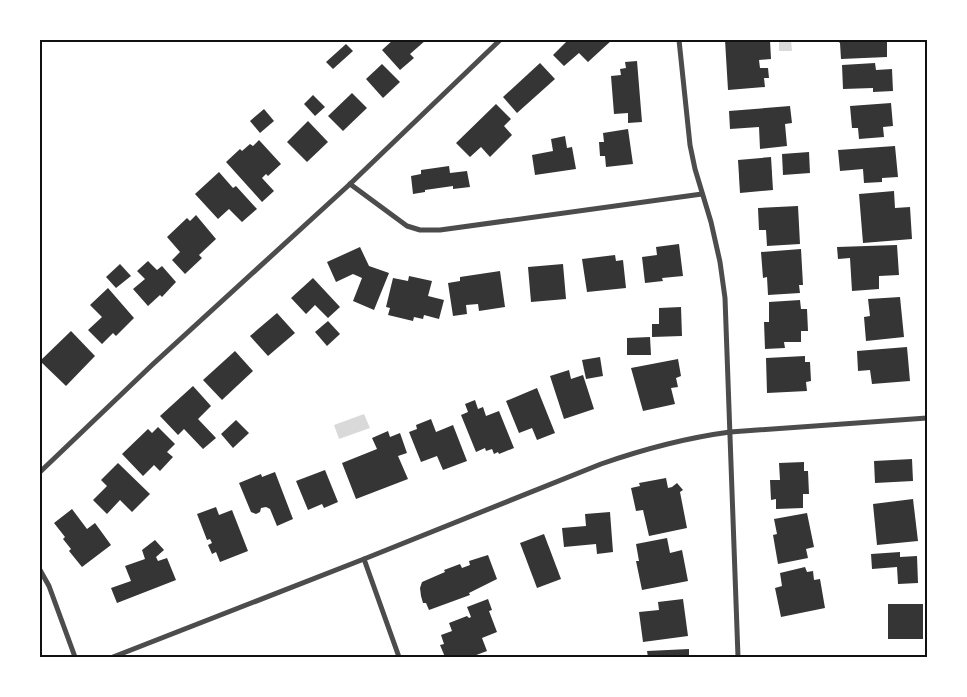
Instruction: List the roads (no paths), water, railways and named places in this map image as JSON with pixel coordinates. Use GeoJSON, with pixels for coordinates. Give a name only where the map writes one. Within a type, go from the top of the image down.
{"type":"FeatureCollection","features":[{"type":"Feature","properties":{"kind":"street"},"geometry":{"type":"LineString","coordinates":[[40,472],[152,365],[350,184],[500,40]]}},
{"type":"Feature","properties":{"kind":"street"},"geometry":{"type":"LineString","coordinates":[[680,40],[690,146],[711,222],[720,262],[725,298],[738,657]]}},
{"type":"Feature","properties":{"kind":"street"},"geometry":{"type":"LineString","coordinates":[[350,184],[407,226],[420,230],[440,230],[702,194]]}},
{"type":"Feature","properties":{"kind":"street"},"geometry":{"type":"LineString","coordinates":[[113,657],[601,464],[669,442],[730,432],[927,418]]}},
{"type":"Feature","properties":{"kind":"street"},"geometry":{"type":"LineString","coordinates":[[364,559],[399,657]]}},
{"type":"Feature","properties":{"kind":"street"},"geometry":{"type":"LineString","coordinates":[[40,570],[49,586],[75,657]]}}]}
